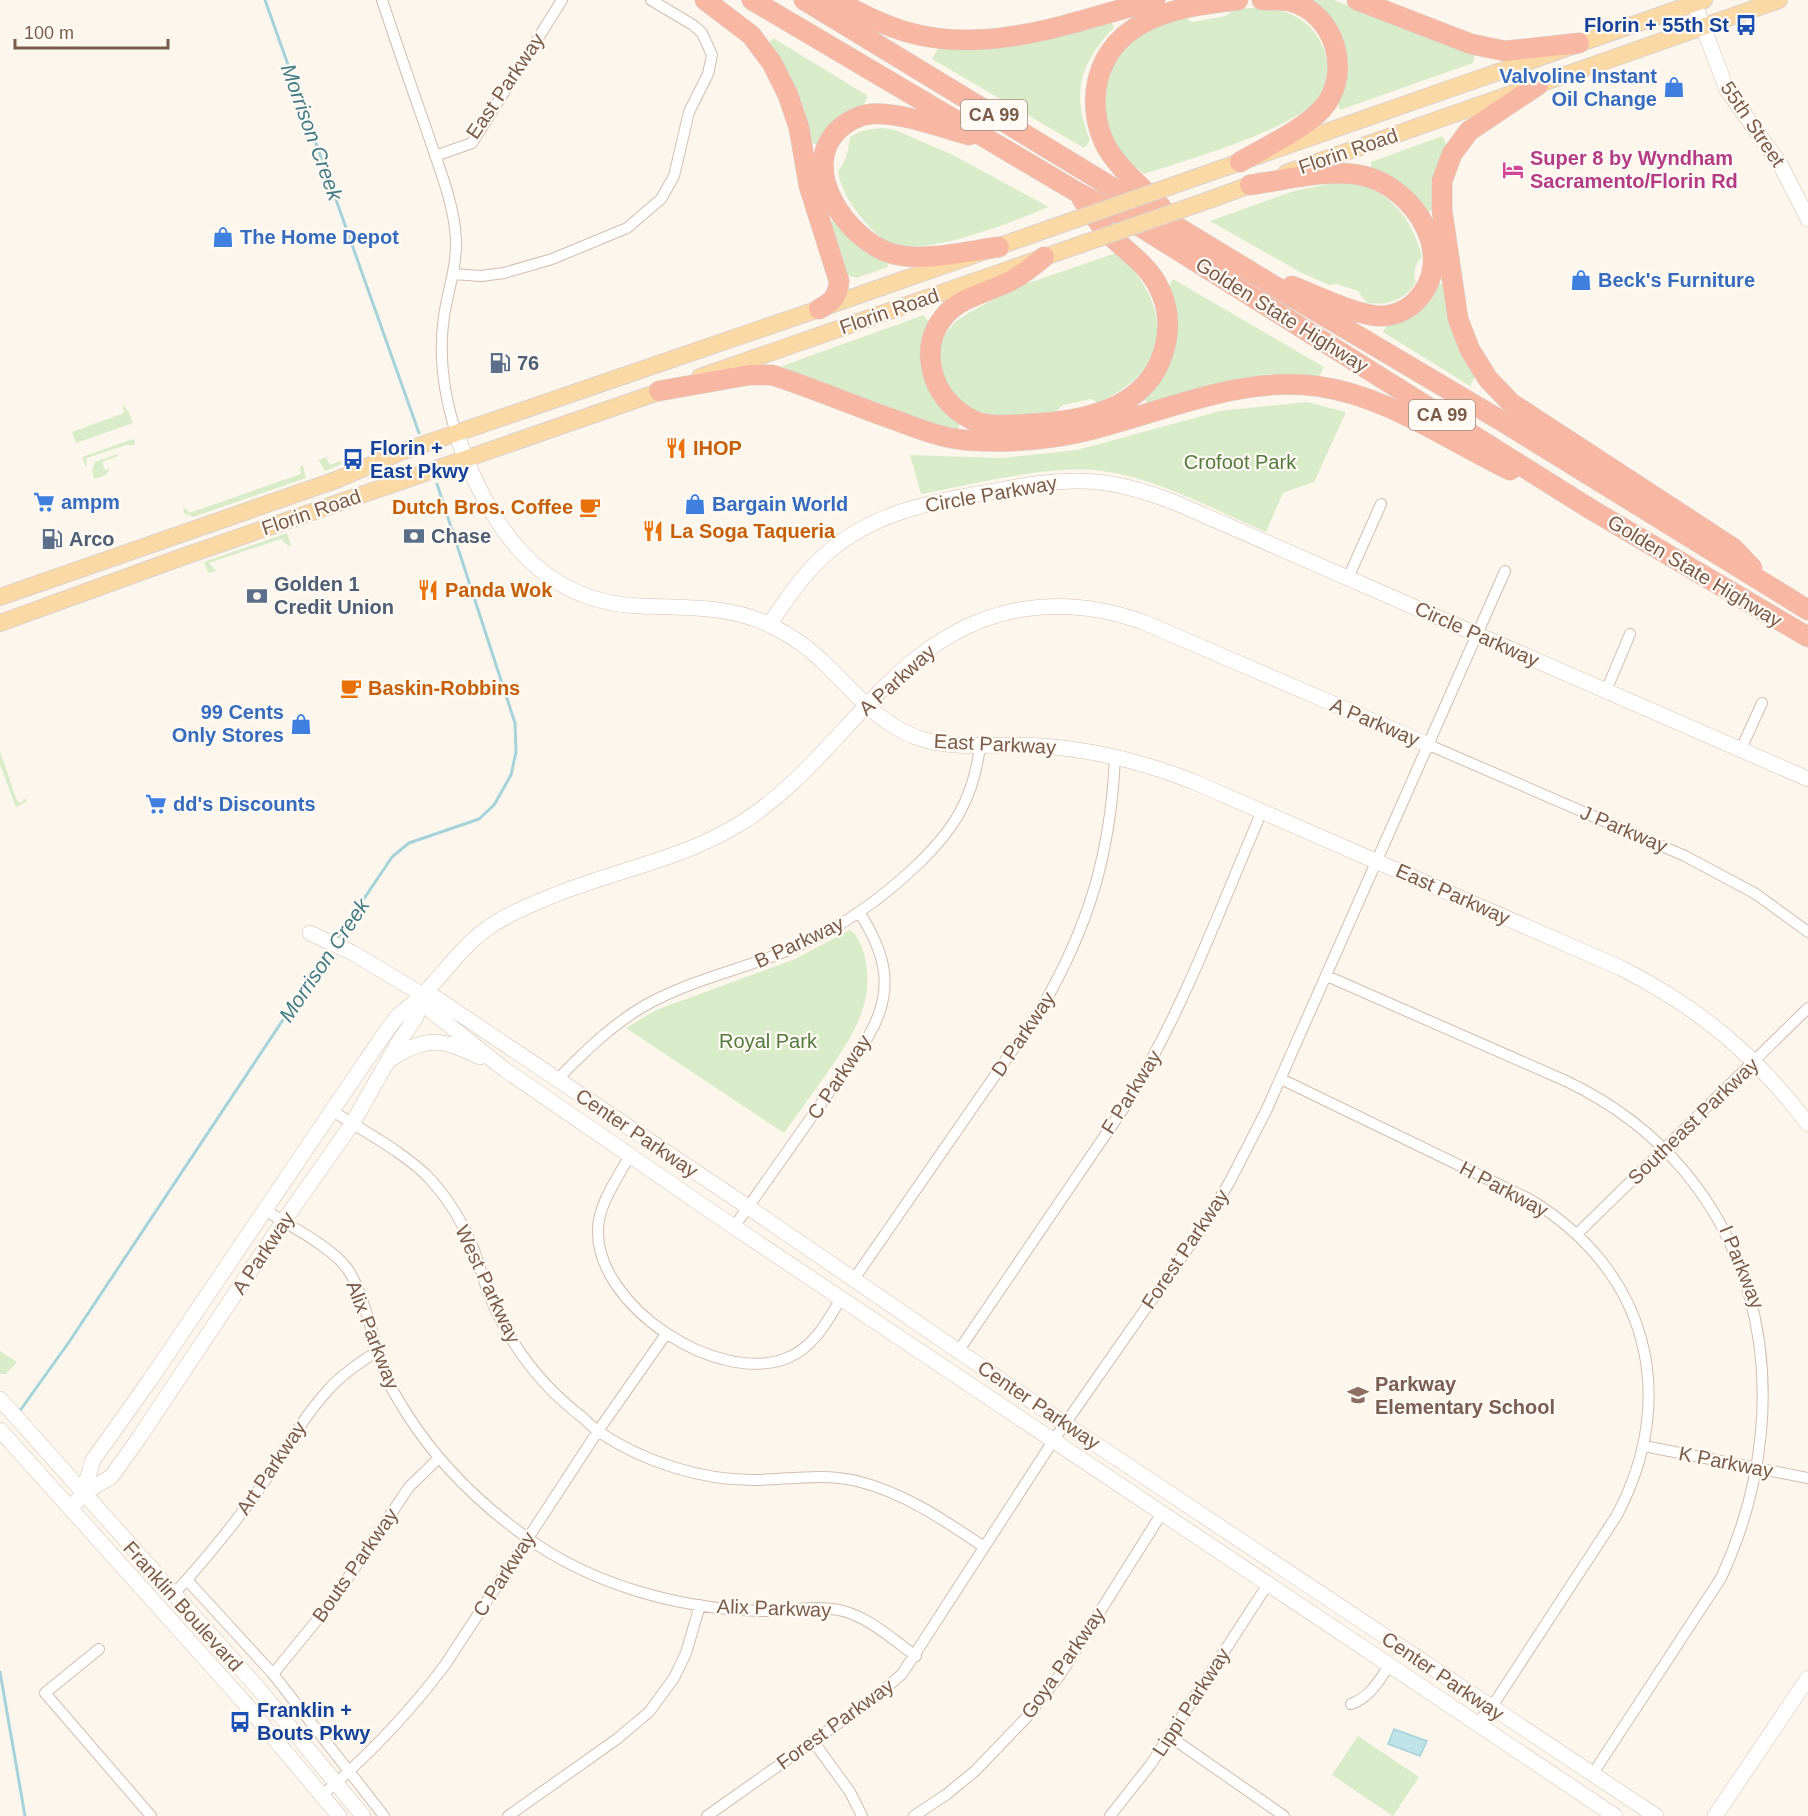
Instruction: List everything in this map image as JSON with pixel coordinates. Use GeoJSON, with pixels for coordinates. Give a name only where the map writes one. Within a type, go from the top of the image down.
{"type":"FeatureCollection","features":[{"type":"Feature","properties":{"kind":"highway"},"geometry":{"type":"LineString","coordinates":[[705,0],[751,35],[772,63],[788,95],[799,128],[809,186],[839,282],[838,292],[832,302],[819,309]]}},
{"type":"Feature","properties":{"kind":"highway","name":"Golden State Highway"},"geometry":{"type":"LineString","coordinates":[[752,0],[1125,218],[1592,510],[1808,637]]}},
{"type":"Feature","properties":{"kind":"highway","name":"Golden State Highway"},"geometry":{"type":"LineString","coordinates":[[804,0],[1183,231],[1505,423],[1808,610]]}},
{"type":"Feature","properties":{"kind":"highway"},"geometry":{"type":"LineString","coordinates":[[835,0],[870,18],[906,32],[944,40],[983,41],[1022,35],[1155,0]]}},
{"type":"Feature","properties":{"kind":"highway"},"geometry":{"type":"LineString","coordinates":[[1183,231],[1120,164],[1104,143],[1096,119],[1095,93],[1101,68],[1114,45],[1133,28],[1156,16],[1200,4],[1238,0]]}},
{"type":"Feature","properties":{"kind":"highway"},"geometry":{"type":"LineString","coordinates":[[1240,162],[1305,123],[1322,109],[1334,90],[1339,68],[1336,46],[1326,26],[1310,10],[1290,1],[1262,0]]}},
{"type":"Feature","properties":{"kind":"highway"},"geometry":{"type":"LineString","coordinates":[[1357,0],[1472,44],[1505,51],[1579,43]]}},
{"type":"Feature","properties":{"kind":"highway"},"geometry":{"type":"LineString","coordinates":[[1538,85],[1469,131],[1452,154],[1442,181],[1442,210],[1458,319],[1470,350],[1488,379],[1511,403],[1733,548],[1772,589]]}},
{"type":"Feature","properties":{"kind":"highway"},"geometry":{"type":"LineString","coordinates":[[993,142],[889,115],[869,114],[844,124],[833,135],[826,151],[824,165],[830,194],[844,219],[866,242],[890,253],[915,257],[999,247]]}},
{"type":"Feature","properties":{"kind":"highway"},"geometry":{"type":"LineString","coordinates":[[1246,268],[1366,316],[1384,316],[1408,308],[1424,293],[1433,273],[1434,251],[1425,226],[1410,204],[1391,187],[1365,176],[1340,173],[1250,185]]}},
{"type":"Feature","properties":{"kind":"highway"},"geometry":{"type":"LineString","coordinates":[[1044,257],[1015,279],[952,308],[935,332],[930,346],[929,359],[935,384],[950,404],[970,419],[994,426],[1049,423],[1104,412],[1134,396],[1147,384],[1161,363],[1168,338],[1167,312],[1159,287],[1144,266],[1108,233],[1077,192]]}},
{"type":"Feature","properties":{"kind":"highway"},"geometry":{"type":"LineString","coordinates":[[659,391],[749,375],[772,375],[924,431],[962,440],[1007,441],[1083,432],[1228,392],[1262,386],[1315,386],[1364,397],[1390,408],[1479,455],[1592,510]]}},
{"type":"Feature","properties":{"kind":"main road","name":"Florin Road"},"geometry":{"type":"LineString","coordinates":[[0,623],[465,458],[1079,246],[1779,0]]}},
{"type":"Feature","properties":{"kind":"main road","name":"Florin Road"},"geometry":{"type":"LineString","coordinates":[[0,597],[336,480],[401,452],[999,247],[1697,1]]}},
{"type":"Feature","properties":{"kind":"street","name":"East Parkway"},"geometry":{"type":"LineString","coordinates":[[382,0],[435,156],[453,218],[456,240],[453,274],[444,317],[442,364],[444,388],[456,433],[477,486],[509,539],[526,559],[556,582],[612,602],[640,606],[704,607],[750,617],[769,625],[790,636],[820,659],[876,714],[898,728],[925,740],[962,746],[1057,747],[1115,756],[1172,773],[1621,968],[1651,983],[1706,1019],[1754,1061],[1789,1099],[1808,1124]]}},
{"type":"Feature","properties":{"kind":"street","name":"East Parkway"},"geometry":{"type":"LineString","coordinates":[[435,156],[472,143],[562,0]]}},
{"type":"Feature","properties":{"kind":"street"},"geometry":{"type":"LineString","coordinates":[[453,274],[481,276],[504,273],[552,259],[627,228],[661,200],[676,171],[689,112],[708,74],[712,55],[702,33],[693,25],[651,0]]}},
{"type":"Feature","properties":{"kind":"street","name":"55th Street"},"geometry":{"type":"LineString","coordinates":[[1697,1],[1702,26],[1727,90],[1780,164],[1808,219]]}},
{"type":"Feature","properties":{"kind":"street","name":"Circle Parkway"},"geometry":{"type":"LineString","coordinates":[[769,625],[807,572],[826,554],[871,523],[930,503],[1054,481],[1084,481],[1148,492],[1808,779]]}},
{"type":"Feature","properties":{"kind":"street"},"geometry":{"type":"LineString","coordinates":[[1348,578],[1381,504]]}},
{"type":"Feature","properties":{"kind":"street","name":"Forest Parkway"},"geometry":{"type":"LineString","coordinates":[[707,1816],[894,1682],[916,1656],[1053,1441],[1197,1235],[1238,1165],[1281,1079],[1505,571]]}},
{"type":"Feature","properties":{"kind":"street","name":"A Parkway"},"geometry":{"type":"LineString","coordinates":[[83,1493],[93,1460],[150,1380],[332,1110],[399,1015],[423,995],[466,947],[485,930],[506,917],[554,895],[678,853],[730,830],[776,798],[908,664],[926,649],[957,631],[1002,614],[1025,609],[1073,607],[1109,612],[1143,622],[1429,745]]}},
{"type":"Feature","properties":{"kind":"street"},"geometry":{"type":"LineString","coordinates":[[1606,691],[1630,634]]}},
{"type":"Feature","properties":{"kind":"street"},"geometry":{"type":"LineString","coordinates":[[1741,749],[1761,703]]}},
{"type":"Feature","properties":{"kind":"street","name":"B Parkway"},"geometry":{"type":"LineString","coordinates":[[558,1080],[603,1035],[644,1006],[667,995],[798,946],[859,912],[904,878],[932,851],[952,826],[971,791],[978,766],[980,745]]}},
{"type":"Feature","properties":{"kind":"street","name":"J Parkway"},"geometry":{"type":"LineString","coordinates":[[1429,745],[1694,860],[1756,894],[1808,932]]}},
{"type":"Feature","properties":{"kind":"street","name":"D Parkway"},"geometry":{"type":"LineString","coordinates":[[854,1279],[1041,1009],[1058,980],[1086,918],[1096,885],[1110,819],[1115,756]]}},
{"type":"Feature","properties":{"kind":"street","name":"F Parkway"},"geometry":{"type":"LineString","coordinates":[[958,1350],[1148,1069],[1180,1004],[1262,811]]}},
{"type":"Feature","properties":{"kind":"street","name":"C Parkway"},"geometry":{"type":"LineString","coordinates":[[734,1227],[868,1037],[879,1015],[884,991],[884,967],[875,937],[859,912]]}},
{"type":"Feature","properties":{"kind":"street","name":"Center Parkway"},"geometry":{"type":"LineString","coordinates":[[310,933],[353,953],[423,995],[436,998],[748,1207],[1065,1424],[1656,1816]]}},
{"type":"Feature","properties":{"kind":"street","name":"I Parkway"},"geometry":{"type":"LineString","coordinates":[[1327,976],[1586,1090],[1627,1116],[1665,1147],[1690,1173],[1718,1211],[1736,1243],[1755,1288],[1764,1323],[1771,1370],[1771,1419],[1764,1469],[1752,1513],[1733,1557],[1592,1775]]}},
{"type":"Feature","properties":{"kind":"street","name":"A Parkway"},"geometry":{"type":"LineString","coordinates":[[71,1508],[83,1493],[111,1477],[352,1124],[398,1043],[416,1017],[423,995]]}},
{"type":"Feature","properties":{"kind":"street","name":"Center Parkway"},"geometry":{"type":"LineString","coordinates":[[423,995],[430,1010],[504,1069],[734,1227],[1615,1816]]}},
{"type":"Feature","properties":{"kind":"street","name":"Southeast Parkway"},"geometry":{"type":"LineString","coordinates":[[1578,1233],[1808,1008]]}},
{"type":"Feature","properties":{"kind":"street"},"geometry":{"type":"LineString","coordinates":[[389,1060],[408,1048],[438,1042],[454,1045],[504,1069]]}},
{"type":"Feature","properties":{"kind":"street","name":"H Parkway"},"geometry":{"type":"LineString","coordinates":[[1281,1079],[1529,1199],[1549,1211],[1578,1233],[1606,1265],[1619,1285],[1638,1328],[1644,1351],[1648,1386],[1648,1422],[1637,1472],[1617,1515],[1491,1708],[1476,1724]]}},
{"type":"Feature","properties":{"kind":"street","name":"West Parkway"},"geometry":{"type":"LineString","coordinates":[[332,1110],[410,1162],[432,1181],[468,1237],[501,1320],[525,1360],[567,1407],[598,1431],[661,1463],[707,1475],[753,1480],[822,1477],[857,1481],[897,1494],[922,1506],[984,1547]]}},
{"type":"Feature","properties":{"kind":"street"},"geometry":{"type":"LineString","coordinates":[[630,1155],[599,1217],[598,1240],[604,1262],[620,1288],[639,1312],[666,1334],[700,1352],[724,1359],[755,1364],[778,1361],[808,1345],[818,1335],[841,1298]]}},
{"type":"Feature","properties":{"kind":"street","name":"Alix Parkway"},"geometry":{"type":"LineString","coordinates":[[265,1210],[330,1252],[346,1267],[357,1286],[385,1375],[399,1401],[439,1458],[482,1503],[527,1538],[609,1581],[667,1598],[700,1605],[761,1611],[822,1608],[843,1611],[864,1619],[916,1656]]}},
{"type":"Feature","properties":{"kind":"street","name":"C Parkway"},"geometry":{"type":"LineString","coordinates":[[321,1796],[397,1725],[422,1696],[445,1665],[598,1431],[666,1334]]}},
{"type":"Feature","properties":{"kind":"street","name":"Art Parkway"},"geometry":{"type":"LineString","coordinates":[[173,1595],[235,1522],[308,1414],[329,1389],[345,1374],[378,1351]]}},
{"type":"Feature","properties":{"kind":"street","name":"Franklin Boulevard"},"geometry":{"type":"LineString","coordinates":[[0,1399],[258,1688],[363,1816]]}},
{"type":"Feature","properties":{"kind":"street","name":"Franklin Boulevard"},"geometry":{"type":"LineString","coordinates":[[0,1430],[243,1701],[339,1816]]}},
{"type":"Feature","properties":{"kind":"street","name":"K Parkway"},"geometry":{"type":"LineString","coordinates":[[1644,1446],[1808,1479]]}},
{"type":"Feature","properties":{"kind":"street","name":"Bouts Parkway"},"geometry":{"type":"LineString","coordinates":[[273,1674],[331,1603],[409,1487],[439,1458]]}},
{"type":"Feature","properties":{"kind":"street","name":"Goya Parkway"},"geometry":{"type":"LineString","coordinates":[[914,1816],[947,1794],[975,1771],[1026,1718],[1060,1675],[1162,1513]]}},
{"type":"Feature","properties":{"kind":"street"},"geometry":{"type":"LineString","coordinates":[[187,1580],[273,1674],[384,1816]]}},
{"type":"Feature","properties":{"kind":"street","name":"Lippi Parkway"},"geometry":{"type":"LineString","coordinates":[[1110,1816],[1139,1780],[1169,1736],[1268,1584]]}},
{"type":"Feature","properties":{"kind":"street"},"geometry":{"type":"LineString","coordinates":[[508,1816],[618,1739],[649,1712],[674,1678],[686,1653],[700,1605]]}},
{"type":"Feature","properties":{"kind":"street"},"geometry":{"type":"LineString","coordinates":[[99,1649],[45,1693],[151,1816]]}},
{"type":"Feature","properties":{"kind":"street","name":"Center Parkway"},"geometry":{"type":"LineString","coordinates":[[1351,1704],[1361,1701],[1370,1694],[1389,1666]]}},
{"type":"Feature","properties":{"kind":"street"},"geometry":{"type":"LineString","coordinates":[[1715,1816],[1808,1678]]}},
{"type":"Feature","properties":{"kind":"street"},"geometry":{"type":"LineString","coordinates":[[1169,1736],[1270,1812],[1284,1816]]}},
{"type":"Feature","properties":{"kind":"street"},"geometry":{"type":"LineString","coordinates":[[813,1741],[850,1792],[862,1816]]}},
{"type":"Feature","properties":{"kind":"green space"},"geometry":{"type":"Polygon","coordinates":[[[1309,0],[1334,0],[1475,54],[1473,63],[1340,110],[1337,101],[1344,81],[1309,0]]]}},
{"type":"Feature","properties":{"kind":"green space"},"geometry":{"type":"Polygon","coordinates":[[[1265,7],[1294,16],[1314,32],[1327,60],[1328,71],[1323,91],[1312,104],[1270,130],[1214,152],[1144,174],[1111,142],[1102,99],[1105,76],[1118,52],[1148,28],[1183,16],[1192,22],[1226,16],[1234,9],[1265,7]]]}},
{"type":"Feature","properties":{"kind":"green space"},"geometry":{"type":"Polygon","coordinates":[[[1110,20],[1114,27],[1093,53],[1082,79],[1081,108],[1090,140],[1084,148],[932,59],[939,47],[961,49],[1004,46],[1110,20]]]}},
{"type":"Feature","properties":{"kind":"green space"},"geometry":{"type":"Polygon","coordinates":[[[773,38],[868,96],[863,106],[819,145],[811,143],[768,45],[773,38]]]}},
{"type":"Feature","properties":{"kind":"green space"},"geometry":{"type":"Polygon","coordinates":[[[883,128],[895,130],[953,155],[1049,207],[954,240],[915,246],[888,241],[860,216],[843,189],[838,171],[848,151],[850,137],[866,130],[883,128]]]}},
{"type":"Feature","properties":{"kind":"green space"},"geometry":{"type":"Polygon","coordinates":[[[1442,136],[1447,145],[1434,176],[1432,210],[1425,213],[1371,171],[1371,162],[1442,136]]]}},
{"type":"Feature","properties":{"kind":"green space"},"geometry":{"type":"Polygon","coordinates":[[[1340,182],[1356,184],[1383,195],[1394,204],[1411,227],[1422,256],[1415,269],[1416,282],[1407,293],[1395,300],[1382,304],[1367,303],[1358,291],[1337,284],[1329,285],[1300,272],[1210,221],[1294,191],[1340,182]]]}},
{"type":"Feature","properties":{"kind":"green space"},"geometry":{"type":"Polygon","coordinates":[[[834,220],[858,243],[887,260],[888,267],[856,278],[847,275],[829,222],[834,220]]]}},
{"type":"Feature","properties":{"kind":"green space"},"geometry":{"type":"Polygon","coordinates":[[[1116,253],[1140,279],[1155,310],[1156,342],[1150,359],[1135,379],[1098,403],[1091,399],[1063,405],[1055,412],[1000,417],[977,411],[961,403],[948,388],[940,371],[939,356],[943,337],[955,322],[1020,286],[1116,253]]]}},
{"type":"Feature","properties":{"kind":"green space"},"geometry":{"type":"Polygon","coordinates":[[[1173,279],[1324,367],[1319,377],[1272,374],[1147,405],[1145,398],[1164,372],[1175,345],[1177,317],[1175,302],[1169,286],[1173,279]]]}},
{"type":"Feature","properties":{"kind":"green space"},"geometry":{"type":"Polygon","coordinates":[[[1435,283],[1445,285],[1476,375],[1470,386],[1383,332],[1389,322],[1435,283]]]}},
{"type":"Feature","properties":{"kind":"green space"},"geometry":{"type":"Polygon","coordinates":[[[924,315],[931,326],[925,341],[960,421],[958,430],[938,426],[785,374],[782,366],[924,315]]]}},
{"type":"Feature","properties":{"kind":"green space","name":"Crofoot Park"},"geometry":{"type":"Polygon","coordinates":[[[1307,402],[1346,412],[1314,482],[1283,493],[1266,532],[1166,488],[1103,471],[1060,470],[988,480],[921,494],[910,455],[1001,458],[1077,450],[1220,411],[1307,402]]]}},
{"type":"Feature","properties":{"kind":"green space"},"geometry":{"type":"Polygon","coordinates":[[[122,404],[133,423],[76,443],[72,432],[124,413],[122,404]]]}},
{"type":"Feature","properties":{"kind":"green space"},"geometry":{"type":"Polygon","coordinates":[[[135,440],[134,445],[126,445],[87,458],[86,468],[82,457],[135,440]]]}},
{"type":"Feature","properties":{"kind":"green space"},"geometry":{"type":"Polygon","coordinates":[[[117,454],[118,456],[102,462],[105,470],[110,468],[106,475],[94,479],[92,470],[95,462],[117,454]]]}},
{"type":"Feature","properties":{"kind":"green space"},"geometry":{"type":"Polygon","coordinates":[[[326,457],[330,465],[340,461],[342,464],[325,471],[318,460],[326,457]]]}},
{"type":"Feature","properties":{"kind":"green space"},"geometry":{"type":"Polygon","coordinates":[[[300,466],[303,466],[306,478],[193,517],[184,513],[183,509],[186,508],[189,513],[301,474],[300,466]]]}},
{"type":"Feature","properties":{"kind":"green space"},"geometry":{"type":"Polygon","coordinates":[[[287,533],[291,545],[288,546],[281,539],[209,563],[216,571],[208,573],[204,562],[287,533]]]}},
{"type":"Feature","properties":{"kind":"green space"},"geometry":{"type":"Polygon","coordinates":[[[0,751],[17,801],[21,803],[25,798],[26,802],[16,807],[0,764],[0,751]]]}},
{"type":"Feature","properties":{"kind":"green space","name":"Royal Park"},"geometry":{"type":"Polygon","coordinates":[[[850,930],[857,937],[864,954],[867,988],[864,1004],[844,1048],[784,1133],[626,1028],[656,1010],[793,960],[850,930]]]}},
{"type":"Feature","properties":{"kind":"green space"},"geometry":{"type":"Polygon","coordinates":[[[0,1351],[17,1362],[6,1374],[0,1374],[0,1351]]]}},
{"type":"Feature","properties":{"kind":"green space"},"geometry":{"type":"Polygon","coordinates":[[[1358,1736],[1419,1777],[1393,1816],[1332,1775],[1358,1736]]]}},
{"type":"Feature","properties":{"kind":"water"},"geometry":{"type":"Polygon","coordinates":[[[1394,1729],[1427,1741],[1420,1756],[1388,1744],[1394,1729]]]}},
{"type":"Feature","properties":{"kind":"waterway","name":"Morrison Creek"},"geometry":{"type":"LineString","coordinates":[[265,0],[419,433]]}},
{"type":"Feature","properties":{"kind":"waterway","name":"Morrison Creek"},"geometry":{"type":"LineString","coordinates":[[337,939],[392,857],[409,843],[479,819],[494,805],[511,775],[516,752],[515,723],[437,484]]}},
{"type":"Feature","properties":{"kind":"waterway","name":"Morrison Creek"},"geometry":{"type":"LineString","coordinates":[[19,1412],[69,1342],[330,949]]}},
{"type":"Feature","properties":{"kind":"waterway","name":"Morrison Creek"},"geometry":{"type":"LineString","coordinates":[[0,1672],[25,1816]]}},
{"type":"Feature","properties":{"kind":"place","name":"Florin + 55th St"},"geometry":{"type":"Point","coordinates":[1746,25]}},
{"type":"Feature","properties":{"kind":"place","name":"Valvoline Instant Oil Change"},"geometry":{"type":"Point","coordinates":[1674,87]}},
{"type":"Feature","properties":{"kind":"place","name":"Super 8 by Wyndham Sacramento/Florin Rd"},"geometry":{"type":"Point","coordinates":[1513,170]}},
{"type":"Feature","properties":{"kind":"place","name":"The Home Depot"},"geometry":{"type":"Point","coordinates":[223,237]}},
{"type":"Feature","properties":{"kind":"place","name":"Beck's Furniture"},"geometry":{"type":"Point","coordinates":[1581,280]}},
{"type":"Feature","properties":{"kind":"place","name":"76"},"geometry":{"type":"Point","coordinates":[500,363]}},
{"type":"Feature","properties":{"kind":"place","name":"IHOP"},"geometry":{"type":"Point","coordinates":[676,448]}},
{"type":"Feature","properties":{"kind":"place","name":"Florin + East Pkwy"},"geometry":{"type":"Point","coordinates":[353,459]}},
{"type":"Feature","properties":{"kind":"place","name":"ampm"},"geometry":{"type":"Point","coordinates":[44,502]}},
{"type":"Feature","properties":{"kind":"place","name":"Bargain World"},"geometry":{"type":"Point","coordinates":[695,504]}},
{"type":"Feature","properties":{"kind":"place","name":"Dutch Bros. Coffee"},"geometry":{"type":"Point","coordinates":[590,507]}},
{"type":"Feature","properties":{"kind":"place","name":"La Soga Taqueria"},"geometry":{"type":"Point","coordinates":[653,531]}},
{"type":"Feature","properties":{"kind":"place","name":"Chase"},"geometry":{"type":"Point","coordinates":[414,536]}},
{"type":"Feature","properties":{"kind":"place","name":"Arco"},"geometry":{"type":"Point","coordinates":[52,539]}},
{"type":"Feature","properties":{"kind":"place","name":"Panda Wok"},"geometry":{"type":"Point","coordinates":[428,590]}},
{"type":"Feature","properties":{"kind":"place","name":"Golden 1 Credit Union"},"geometry":{"type":"Point","coordinates":[257,596]}},
{"type":"Feature","properties":{"kind":"place","name":"Baskin-Robbins"},"geometry":{"type":"Point","coordinates":[351,688]}},
{"type":"Feature","properties":{"kind":"place","name":"99 Cents Only Stores"},"geometry":{"type":"Point","coordinates":[301,724]}},
{"type":"Feature","properties":{"kind":"place","name":"dd's Discounts"},"geometry":{"type":"Point","coordinates":[156,804]}},
{"type":"Feature","properties":{"kind":"place","name":"Parkway Elementary School"},"geometry":{"type":"Point","coordinates":[1358,1395]}},
{"type":"Feature","properties":{"kind":"place","name":"Franklin + Bouts Pkwy"},"geometry":{"type":"Point","coordinates":[240,1722]}}]}
